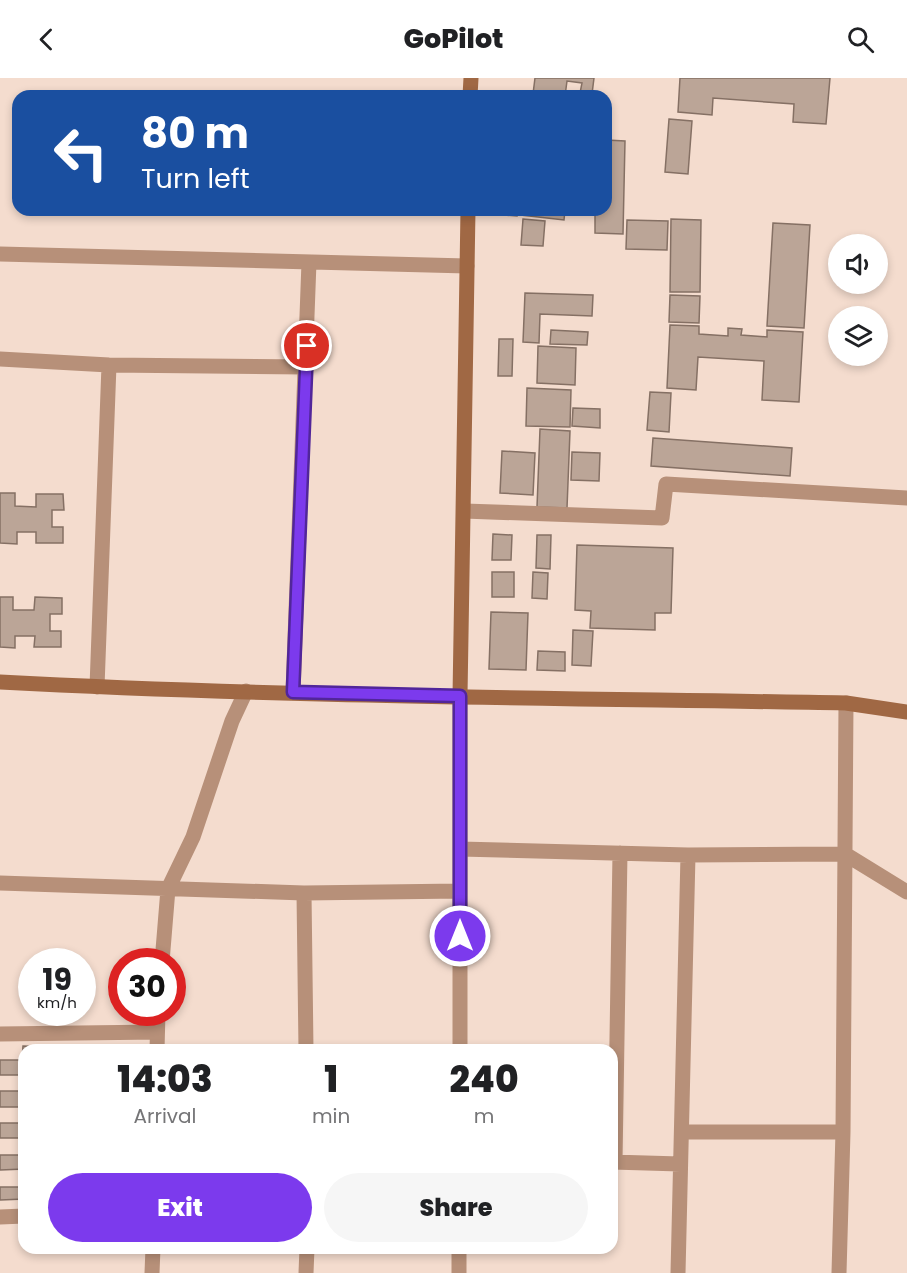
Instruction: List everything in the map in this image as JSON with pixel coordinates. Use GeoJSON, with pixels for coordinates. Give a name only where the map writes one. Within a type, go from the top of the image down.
{"type":"FeatureCollection","features":[{"type":"Feature","properties":{"kind":"street"},"geometry":{"type":"LineString","coordinates":[[460,1044],[460,696],[468,216]]}},
{"type":"Feature","properties":{"kind":"street"},"geometry":{"type":"LineString","coordinates":[[0,254],[468,266]]}},
{"type":"Feature","properties":{"kind":"street"},"geometry":{"type":"LineString","coordinates":[[293,692],[309,262]]}},
{"type":"Feature","properties":{"kind":"street"},"geometry":{"type":"LineString","coordinates":[[0,359],[109,365],[306,367]]}},
{"type":"Feature","properties":{"kind":"street"},"geometry":{"type":"LineString","coordinates":[[97,687],[109,365]]}},
{"type":"Feature","properties":{"kind":"street"},"geometry":{"type":"LineString","coordinates":[[464,511],[662,518],[666,484],[907,498]]}},
{"type":"Feature","properties":{"kind":"street"},"geometry":{"type":"LineString","coordinates":[[0,682],[246,691],[846,703],[907,712]]}},
{"type":"Feature","properties":{"kind":"street"},"geometry":{"type":"LineString","coordinates":[[163,948],[168,889],[192,837],[231,721],[246,691]]}},
{"type":"Feature","properties":{"kind":"street"},"geometry":{"type":"LineString","coordinates":[[839,1273],[843,1132],[846,703]]}},
{"type":"Feature","properties":{"kind":"street"},"geometry":{"type":"LineString","coordinates":[[460,849],[688,855],[845,854],[907,892]]}},
{"type":"Feature","properties":{"kind":"street"},"geometry":{"type":"LineString","coordinates":[[616,1044],[620,853]]}},
{"type":"Feature","properties":{"kind":"street"},"geometry":{"type":"LineString","coordinates":[[678,1273],[688,855]]}},
{"type":"Feature","properties":{"kind":"street"},"geometry":{"type":"LineString","coordinates":[[0,883],[304,893],[460,891]]}},
{"type":"Feature","properties":{"kind":"street"},"geometry":{"type":"LineString","coordinates":[[304,893],[306,1044]]}},
{"type":"Feature","properties":{"kind":"street"},"geometry":{"type":"LineString","coordinates":[[157,1026],[157,1044]]}},
{"type":"Feature","properties":{"kind":"street"},"geometry":{"type":"LineString","coordinates":[[0,1034],[157,1032]]}},
{"type":"Feature","properties":{"kind":"street"},"geometry":{"type":"LineString","coordinates":[[682,1132],[843,1132]]}},
{"type":"Feature","properties":{"kind":"street"},"geometry":{"type":"LineString","coordinates":[[618,1162],[680,1164]]}},
{"type":"Feature","properties":{"kind":"street"},"geometry":{"type":"LineString","coordinates":[[0,1217],[18,1216]]}},
{"type":"Feature","properties":{"kind":"street"},"geometry":{"type":"LineString","coordinates":[[152,1273],[153,1254]]}},
{"type":"Feature","properties":{"kind":"street"},"geometry":{"type":"LineString","coordinates":[[306,1273],[307,1254]]}},
{"type":"Feature","properties":{"kind":"street"},"geometry":{"type":"LineString","coordinates":[[459,1254],[459,1273]]}},
{"type":"Feature","properties":{"kind":"building"},"geometry":{"type":"Polygon","coordinates":[[[535,78],[594,78],[592,90],[581,90],[582,83],[567,81],[566,90],[534,90],[535,78]]]}},
{"type":"Feature","properties":{"kind":"building"},"geometry":{"type":"Polygon","coordinates":[[[680,78],[830,78],[826,124],[793,122],[794,104],[713,98],[712,115],[678,112],[680,78]]]}},
{"type":"Feature","properties":{"kind":"building"},"geometry":{"type":"Polygon","coordinates":[[[669,119],[692,121],[688,174],[665,172],[669,119]]]}},
{"type":"Feature","properties":{"kind":"building"},"geometry":{"type":"Polygon","coordinates":[[[612,140],[625,141],[623,234],[595,233],[595,216],[612,216],[612,140]]]}},
{"type":"Feature","properties":{"kind":"building"},"geometry":{"type":"Polygon","coordinates":[[[530,216],[564,216],[564,220],[530,216]]]}},
{"type":"Feature","properties":{"kind":"building"},"geometry":{"type":"Polygon","coordinates":[[[523,219],[545,221],[543,246],[521,245],[523,219]]]}},
{"type":"Feature","properties":{"kind":"building"},"geometry":{"type":"Polygon","coordinates":[[[671,219],[701,220],[700,292],[670,292],[671,219]]]}},
{"type":"Feature","properties":{"kind":"building"},"geometry":{"type":"Polygon","coordinates":[[[627,220],[668,221],[667,250],[626,249],[627,220]]]}},
{"type":"Feature","properties":{"kind":"building"},"geometry":{"type":"Polygon","coordinates":[[[773,223],[810,225],[804,328],[767,326],[773,223]]]}},
{"type":"Feature","properties":{"kind":"building"},"geometry":{"type":"Polygon","coordinates":[[[525,293],[593,295],[592,316],[540,314],[539,343],[523,342],[525,293]]]}},
{"type":"Feature","properties":{"kind":"building"},"geometry":{"type":"Polygon","coordinates":[[[670,295],[700,296],[699,323],[669,322],[670,295]]]}},
{"type":"Feature","properties":{"kind":"building"},"geometry":{"type":"Polygon","coordinates":[[[670,325],[699,326],[699,334],[728,336],[728,328],[742,329],[741,335],[767,337],[767,330],[803,332],[799,402],[762,400],[764,361],[698,357],[696,390],[667,388],[670,325]]]}},
{"type":"Feature","properties":{"kind":"building"},"geometry":{"type":"Polygon","coordinates":[[[551,330],[588,332],[587,345],[550,344],[551,330]]]}},
{"type":"Feature","properties":{"kind":"building"},"geometry":{"type":"Polygon","coordinates":[[[499,339],[513,339],[512,376],[498,376],[499,339]]]}},
{"type":"Feature","properties":{"kind":"building"},"geometry":{"type":"Polygon","coordinates":[[[538,346],[576,348],[575,385],[537,383],[538,346]]]}},
{"type":"Feature","properties":{"kind":"building"},"geometry":{"type":"Polygon","coordinates":[[[527,388],[571,390],[570,427],[526,426],[527,388]]]}},
{"type":"Feature","properties":{"kind":"building"},"geometry":{"type":"Polygon","coordinates":[[[650,392],[671,393],[669,432],[647,430],[650,392]]]}},
{"type":"Feature","properties":{"kind":"building"},"geometry":{"type":"Polygon","coordinates":[[[573,408],[600,409],[600,428],[572,426],[573,408]]]}},
{"type":"Feature","properties":{"kind":"building"},"geometry":{"type":"Polygon","coordinates":[[[540,429],[570,431],[567,508],[537,507],[540,429]]]}},
{"type":"Feature","properties":{"kind":"building"},"geometry":{"type":"Polygon","coordinates":[[[653,438],[792,448],[790,476],[651,466],[653,438]]]}},
{"type":"Feature","properties":{"kind":"building"},"geometry":{"type":"Polygon","coordinates":[[[502,451],[535,453],[533,495],[500,493],[502,451]]]}},
{"type":"Feature","properties":{"kind":"building"},"geometry":{"type":"Polygon","coordinates":[[[572,452],[600,453],[599,481],[571,480],[572,452]]]}},
{"type":"Feature","properties":{"kind":"building"},"geometry":{"type":"Polygon","coordinates":[[[0,493],[15,493],[15,506],[36,507],[36,494],[63,494],[64,510],[52,510],[52,527],[63,527],[63,543],[36,543],[36,532],[17,532],[17,544],[0,543],[0,493]]]}},
{"type":"Feature","properties":{"kind":"building"},"geometry":{"type":"Polygon","coordinates":[[[493,534],[512,535],[511,560],[492,560],[493,534]]]}},
{"type":"Feature","properties":{"kind":"building"},"geometry":{"type":"Polygon","coordinates":[[[537,535],[551,535],[550,569],[536,568],[537,535]]]}},
{"type":"Feature","properties":{"kind":"building"},"geometry":{"type":"Polygon","coordinates":[[[577,545],[673,548],[671,613],[655,613],[655,630],[590,628],[591,611],[575,610],[577,545]]]}},
{"type":"Feature","properties":{"kind":"building"},"geometry":{"type":"Polygon","coordinates":[[[492,572],[514,572],[514,597],[492,597],[492,572]]]}},
{"type":"Feature","properties":{"kind":"building"},"geometry":{"type":"Polygon","coordinates":[[[533,572],[548,573],[547,599],[532,598],[533,572]]]}},
{"type":"Feature","properties":{"kind":"building"},"geometry":{"type":"Polygon","coordinates":[[[0,597],[13,597],[13,610],[34,610],[35,597],[62,598],[62,614],[50,614],[50,631],[61,631],[61,647],[34,647],[35,636],[15,636],[15,648],[0,647],[0,597]]]}},
{"type":"Feature","properties":{"kind":"building"},"geometry":{"type":"Polygon","coordinates":[[[491,612],[528,613],[526,670],[489,669],[491,612]]]}},
{"type":"Feature","properties":{"kind":"building"},"geometry":{"type":"Polygon","coordinates":[[[573,630],[593,631],[591,666],[572,665],[573,630]]]}},
{"type":"Feature","properties":{"kind":"building"},"geometry":{"type":"Polygon","coordinates":[[[538,651],[565,652],[565,671],[537,670],[538,651]]]}},
{"type":"Feature","properties":{"kind":"building"},"geometry":{"type":"Polygon","coordinates":[[[0,1060],[18,1060],[18,1075],[0,1075],[0,1060]]]}},
{"type":"Feature","properties":{"kind":"building"},"geometry":{"type":"Polygon","coordinates":[[[0,1091],[18,1091],[18,1107],[0,1107],[0,1091]]]}},
{"type":"Feature","properties":{"kind":"building"},"geometry":{"type":"Polygon","coordinates":[[[0,1123],[18,1123],[18,1138],[0,1138],[0,1123]]]}},
{"type":"Feature","properties":{"kind":"building"},"geometry":{"type":"Polygon","coordinates":[[[0,1155],[18,1155],[18,1169],[0,1170],[0,1155]]]}},
{"type":"Feature","properties":{"kind":"building"},"geometry":{"type":"Polygon","coordinates":[[[0,1187],[18,1187],[18,1199],[0,1200],[0,1187]]]}},
{"type":"Feature","properties":{"kind":"route"},"geometry":{"type":"LineString","coordinates":[[307,346],[293,692],[460,696],[460,936]]}}]}
